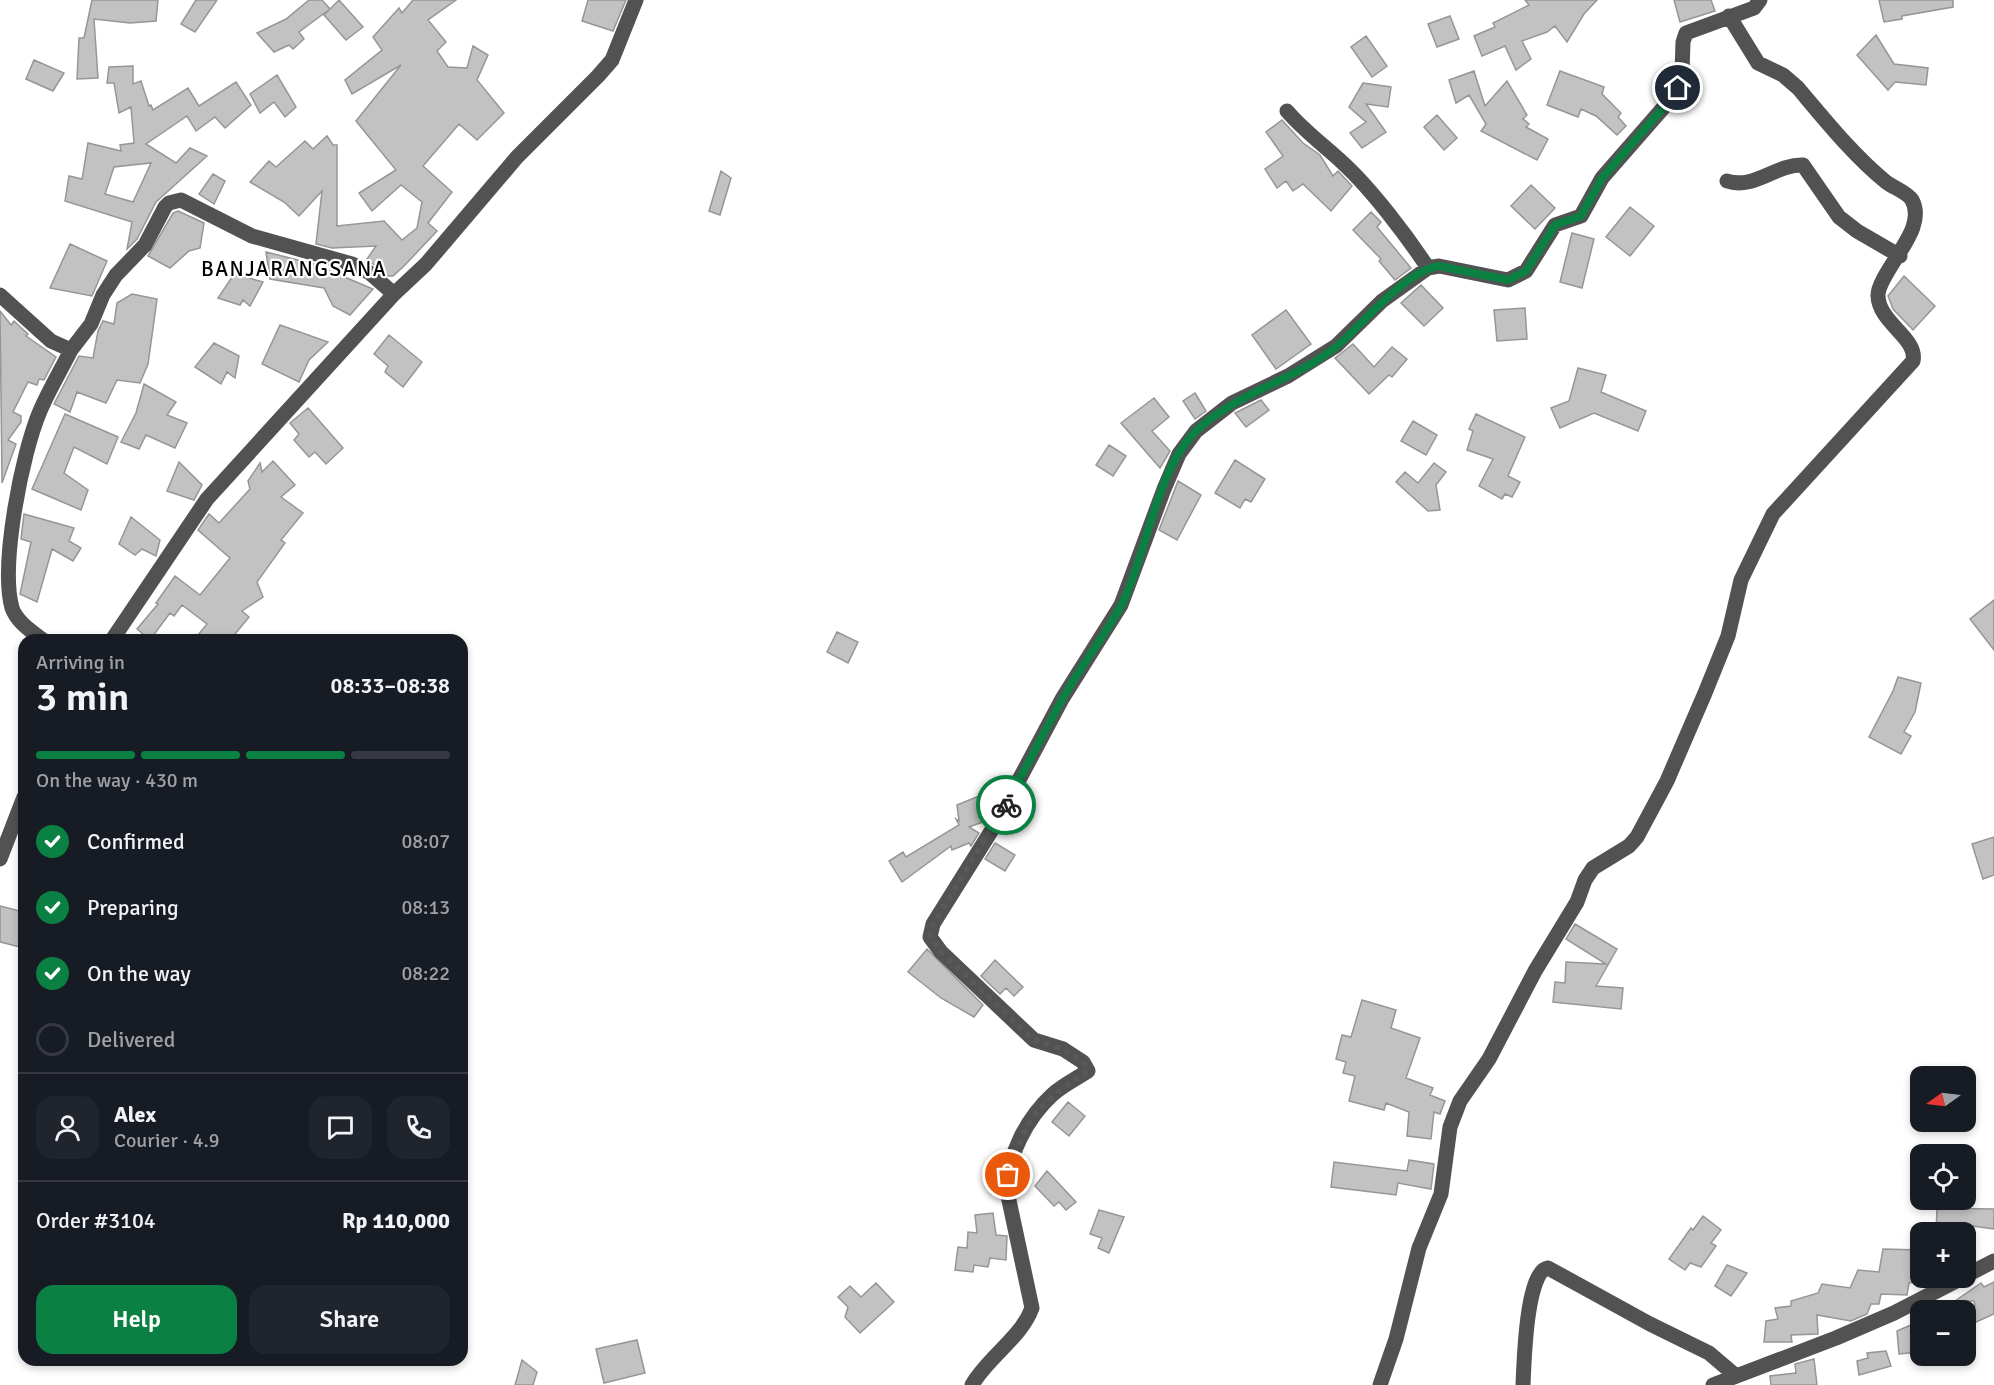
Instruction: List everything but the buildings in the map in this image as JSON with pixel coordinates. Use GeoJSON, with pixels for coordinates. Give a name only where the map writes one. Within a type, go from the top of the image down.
{"type":"FeatureCollection","features":[{"type":"Feature","properties":{"kind":"street"},"geometry":{"type":"LineString","coordinates":[[116,634],[207,500],[394,294],[426,264],[517,157],[605,68],[621,41],[636,0]]}},
{"type":"Feature","properties":{"kind":"street"},"geometry":{"type":"LineString","coordinates":[[972,1385],[1003,1345],[1019,1331],[1032,1308],[1007,1191],[1008,1175],[1019,1141],[1041,1106],[1054,1093],[1088,1071],[1083,1062],[1063,1049],[1034,1040],[941,952],[930,937],[933,924],[995,825],[1062,699],[1121,605],[1179,454],[1196,431],[1232,403],[1288,376],[1336,346],[1382,301],[1428,268],[1439,266],[1508,280],[1526,271],[1555,225],[1581,216],[1602,178],[1671,99],[1682,73],[1683,42],[1686,33],[1754,8],[1760,0]]}},
{"type":"Feature","properties":{"kind":"street"},"geometry":{"type":"LineString","coordinates":[[1380,1385],[1396,1339],[1419,1248],[1441,1194],[1450,1127],[1460,1101],[1489,1059],[1534,971],[1576,902],[1585,880],[1593,868],[1629,846],[1637,837],[1667,781],[1728,636],[1741,580],[1773,514],[1913,361],[1913,351],[1909,343],[1882,314],[1878,294],[1879,286],[1900,256],[1915,219],[1916,210],[1910,197],[1886,183],[1791,82],[1758,63],[1729,16]]}},
{"type":"Feature","properties":{"kind":"street"},"geometry":{"type":"LineString","coordinates":[[1287,111],[1304,131],[1344,164],[1369,190],[1428,268]]}},
{"type":"Feature","properties":{"kind":"street"},"geometry":{"type":"LineString","coordinates":[[1727,181],[1744,183],[1785,166],[1803,165],[1839,216],[1857,231],[1900,256]]}},
{"type":"Feature","properties":{"kind":"street"},"geometry":{"type":"LineString","coordinates":[[36,634],[17,619],[12,608],[8,591],[6,557],[24,466],[39,412],[71,350],[91,324],[103,295],[116,275],[140,253],[165,207],[174,201],[188,201],[252,236],[352,264],[370,273],[394,294]]}},
{"type":"Feature","properties":{"kind":"street"},"geometry":{"type":"LineString","coordinates":[[0,295],[51,341],[71,350]]}},
{"type":"Feature","properties":{"kind":"street"},"geometry":{"type":"LineString","coordinates":[[0,859],[18,812]]}},
{"type":"Feature","properties":{"kind":"street"},"geometry":{"type":"LineString","coordinates":[[1976,1271],[1994,1262]]}},
{"type":"Feature","properties":{"kind":"street"},"geometry":{"type":"LineString","coordinates":[[1522,1385],[1531,1295],[1537,1275],[1542,1269],[1548,1268],[1640,1319],[1709,1353],[1736,1376]]}},
{"type":"Feature","properties":{"kind":"street"},"geometry":{"type":"LineString","coordinates":[[1713,1385],[1875,1321],[1941,1288]]}},
{"type":"Feature","properties":{"kind":"way so far"},"geometry":{"type":"LineString","coordinates":[[1006,805],[933,924],[930,937],[941,952],[1034,1040],[1050,1043],[1063,1049],[1083,1062],[1088,1071],[1054,1093],[1033,1115],[1019,1141],[1008,1175]]}},
{"type":"Feature","properties":{"kind":"district","name":"BANJARANGSANA"},"geometry":{"type":"Point","coordinates":[294,269]}},
{"type":"Feature","properties":{"kind":"route"},"geometry":{"type":"LineString","coordinates":[[1006,805],[1062,699],[1121,605],[1179,454],[1196,431],[1222,409],[1288,376],[1336,346],[1382,301],[1428,268],[1439,266],[1501,280],[1508,280],[1526,271],[1542,242],[1555,225],[1573,221],[1581,216],[1602,178],[1678,88]]}}]}
